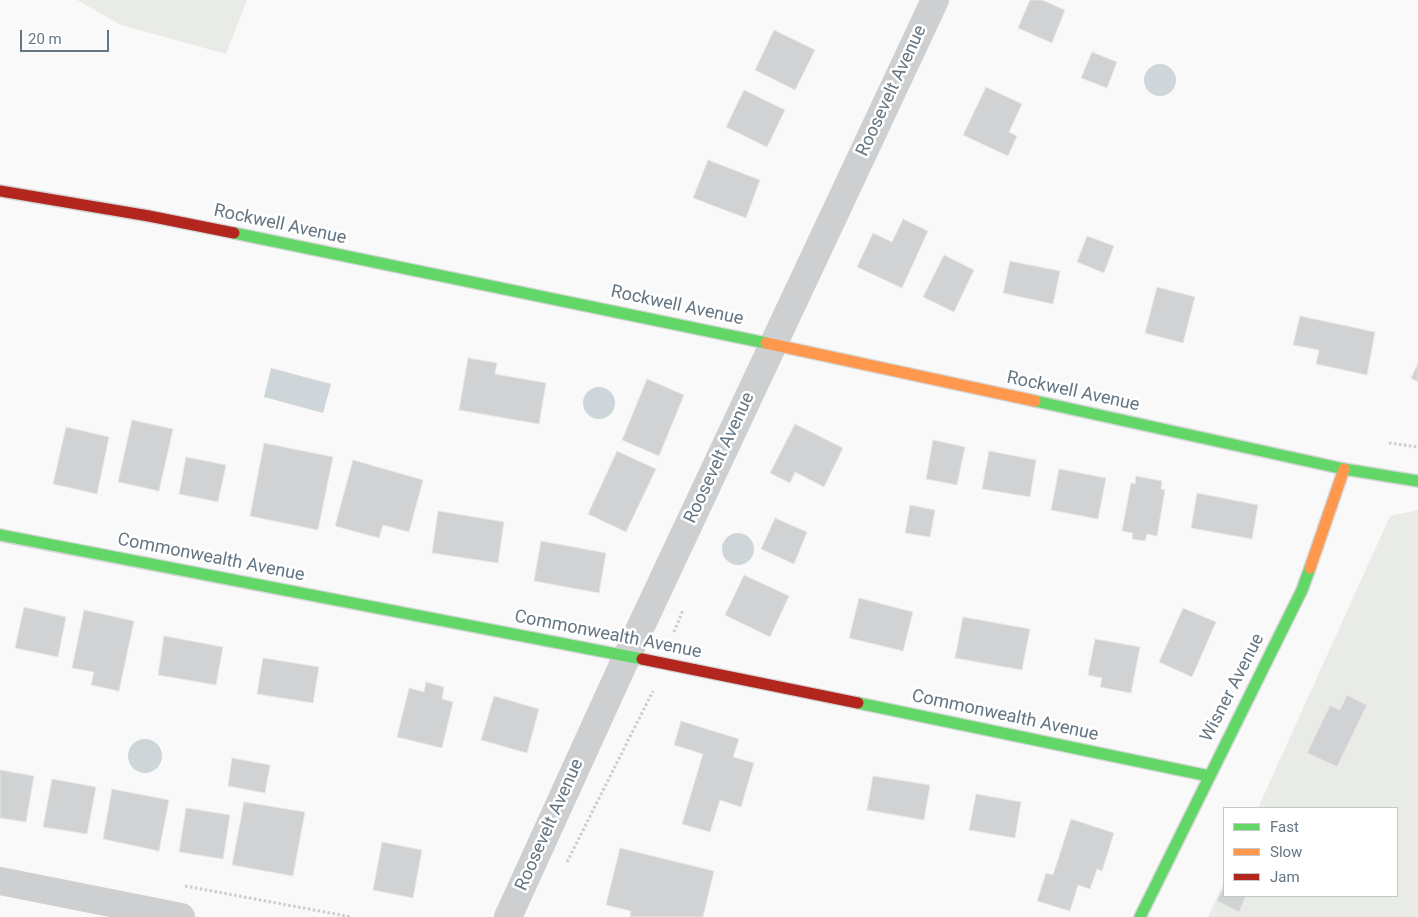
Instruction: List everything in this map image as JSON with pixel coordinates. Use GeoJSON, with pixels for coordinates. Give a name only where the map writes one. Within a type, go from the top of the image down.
{"type":"FeatureCollection","features":[{"type":"Feature","properties":{"kind":"street","name":"Roosevelt Avenue"},"geometry":{"type":"LineString","coordinates":[[508,917],[627,656],[935,0]]}},
{"type":"Feature","properties":{"kind":"street","name":"Rockwell Avenue"},"geometry":{"type":"LineString","coordinates":[[0,191],[149,216],[773,344],[1344,469],[1418,481]]}},
{"type":"Feature","properties":{"kind":"street","name":"Wisner Avenue"},"geometry":{"type":"LineString","coordinates":[[1140,917],[1208,776],[1302,590],[1344,469]]}},
{"type":"Feature","properties":{"kind":"street","name":"Commonwealth Avenue"},"geometry":{"type":"LineString","coordinates":[[0,535],[627,656],[1208,776]]}},
{"type":"Feature","properties":{"kind":"street"},"geometry":{"type":"LineString","coordinates":[[0,881],[181,917]]}},
{"type":"Feature","properties":{"kind":"path"},"geometry":{"type":"LineString","coordinates":[[1389,443],[1418,447]]}},
{"type":"Feature","properties":{"kind":"path"},"geometry":{"type":"LineString","coordinates":[[566,865],[657,684]]}},
{"type":"Feature","properties":{"kind":"shaded area"},"geometry":{"type":"Polygon","coordinates":[[[77,0],[247,0],[226,54],[121,25],[77,0]]]}},
{"type":"Feature","properties":{"kind":"shaded area"},"geometry":{"type":"Polygon","coordinates":[[[1160,64],[1166,65],[1171,69],[1175,74],[1175,86],[1171,91],[1166,95],[1160,96],[1154,95],[1149,91],[1145,86],[1144,80],[1145,74],[1149,69],[1154,65],[1160,64]]]}},
{"type":"Feature","properties":{"kind":"shaded area"},"geometry":{"type":"Polygon","coordinates":[[[271,368],[331,384],[323,413],[264,397],[271,368]]]}},
{"type":"Feature","properties":{"kind":"shaded area"},"geometry":{"type":"Polygon","coordinates":[[[599,387],[605,388],[610,392],[614,397],[614,409],[610,414],[605,418],[599,419],[593,418],[588,414],[584,409],[583,403],[584,397],[588,392],[593,388],[599,387]]]}},
{"type":"Feature","properties":{"kind":"shaded area"},"geometry":{"type":"Polygon","coordinates":[[[1418,510],[1418,917],[1208,917],[1223,884],[1223,897],[1398,897],[1398,807],[1258,807],[1390,516],[1418,510]]]}},
{"type":"Feature","properties":{"kind":"shaded area"},"geometry":{"type":"Polygon","coordinates":[[[738,533],[744,534],[749,538],[753,543],[753,555],[749,560],[744,564],[738,565],[732,564],[727,560],[723,555],[722,549],[723,543],[727,538],[732,534],[738,533]]]}},
{"type":"Feature","properties":{"kind":"shaded area"},"geometry":{"type":"Polygon","coordinates":[[[145,739],[152,740],[157,744],[161,749],[161,763],[157,768],[152,772],[145,773],[138,772],[133,768],[129,763],[128,756],[129,749],[133,744],[138,740],[145,739]]]}},
{"type":"Feature","properties":{"kind":"building"},"geometry":{"type":"Polygon","coordinates":[[[1030,0],[1042,0],[1065,10],[1052,43],[1018,28],[1030,0]]]}},
{"type":"Feature","properties":{"kind":"building"},"geometry":{"type":"Polygon","coordinates":[[[774,30],[815,50],[795,90],[755,70],[774,30]]]}},
{"type":"Feature","properties":{"kind":"building"},"geometry":{"type":"Polygon","coordinates":[[[1092,52],[1117,62],[1107,88],[1081,78],[1092,52]]]}},
{"type":"Feature","properties":{"kind":"building"},"geometry":{"type":"Polygon","coordinates":[[[986,87],[1022,104],[1009,132],[1017,136],[1008,156],[963,135],[986,87]]]}},
{"type":"Feature","properties":{"kind":"building"},"geometry":{"type":"Polygon","coordinates":[[[744,90],[785,110],[767,147],[726,127],[744,90]]]}},
{"type":"Feature","properties":{"kind":"building"},"geometry":{"type":"Polygon","coordinates":[[[708,160],[760,180],[746,218],[693,198],[708,160]]]}},
{"type":"Feature","properties":{"kind":"building"},"geometry":{"type":"Polygon","coordinates":[[[903,219],[928,231],[902,288],[857,267],[873,233],[892,242],[903,219]]]}},
{"type":"Feature","properties":{"kind":"building"},"geometry":{"type":"Polygon","coordinates":[[[1087,236],[1114,246],[1104,273],[1077,262],[1087,236]]]}},
{"type":"Feature","properties":{"kind":"building"},"geometry":{"type":"Polygon","coordinates":[[[944,255],[974,270],[954,312],[923,297],[944,255]]]}},
{"type":"Feature","properties":{"kind":"building"},"geometry":{"type":"Polygon","coordinates":[[[1010,261],[1060,271],[1053,304],[1003,293],[1010,261]]]}},
{"type":"Feature","properties":{"kind":"building"},"geometry":{"type":"Polygon","coordinates":[[[1157,287],[1195,297],[1183,343],[1145,333],[1157,287]]]}},
{"type":"Feature","properties":{"kind":"building"},"geometry":{"type":"Polygon","coordinates":[[[1300,316],[1375,332],[1367,375],[1316,364],[1319,350],[1293,345],[1300,316]]]}},
{"type":"Feature","properties":{"kind":"building"},"geometry":{"type":"Polygon","coordinates":[[[468,358],[497,363],[495,374],[546,383],[539,424],[459,410],[468,358]]]}},
{"type":"Feature","properties":{"kind":"building"},"geometry":{"type":"Polygon","coordinates":[[[1418,363],[1418,382],[1411,378],[1418,363]]]}},
{"type":"Feature","properties":{"kind":"building"},"geometry":{"type":"Polygon","coordinates":[[[647,379],[684,395],[659,456],[622,440],[647,379]]]}},
{"type":"Feature","properties":{"kind":"building"},"geometry":{"type":"Polygon","coordinates":[[[132,420],[173,429],[159,491],[118,482],[132,420]]]}},
{"type":"Feature","properties":{"kind":"building"},"geometry":{"type":"Polygon","coordinates":[[[795,424],[843,448],[824,487],[795,472],[790,483],[770,473],[795,424]]]}},
{"type":"Feature","properties":{"kind":"building"},"geometry":{"type":"Polygon","coordinates":[[[66,427],[109,437],[97,494],[53,484],[66,427]]]}},
{"type":"Feature","properties":{"kind":"building"},"geometry":{"type":"Polygon","coordinates":[[[933,440],[965,447],[957,485],[926,479],[933,440]]]}},
{"type":"Feature","properties":{"kind":"building"},"geometry":{"type":"Polygon","coordinates":[[[264,443],[333,457],[318,530],[250,516],[264,443]]]}},
{"type":"Feature","properties":{"kind":"building"},"geometry":{"type":"Polygon","coordinates":[[[617,451],[656,469],[626,532],[588,514],[617,451]]]}},
{"type":"Feature","properties":{"kind":"building"},"geometry":{"type":"Polygon","coordinates":[[[989,451],[1036,460],[1030,497],[982,489],[989,451]]]}},
{"type":"Feature","properties":{"kind":"building"},"geometry":{"type":"Polygon","coordinates":[[[186,457],[226,465],[218,502],[179,494],[186,457]]]}},
{"type":"Feature","properties":{"kind":"building"},"geometry":{"type":"Polygon","coordinates":[[[353,460],[423,480],[409,532],[383,525],[379,538],[335,526],[353,460]]]}},
{"type":"Feature","properties":{"kind":"building"},"geometry":{"type":"Polygon","coordinates":[[[1059,469],[1106,478],[1098,519],[1051,510],[1059,469]]]}},
{"type":"Feature","properties":{"kind":"building"},"geometry":{"type":"Polygon","coordinates":[[[1136,476],[1162,481],[1161,489],[1165,490],[1157,536],[1147,534],[1145,541],[1132,539],[1133,533],[1122,531],[1131,483],[1135,484],[1136,476]]]}},
{"type":"Feature","properties":{"kind":"building"},"geometry":{"type":"Polygon","coordinates":[[[1197,493],[1258,505],[1252,539],[1191,528],[1197,493]]]}},
{"type":"Feature","properties":{"kind":"building"},"geometry":{"type":"Polygon","coordinates":[[[910,505],[935,510],[930,537],[905,533],[910,505]]]}},
{"type":"Feature","properties":{"kind":"building"},"geometry":{"type":"Polygon","coordinates":[[[438,511],[504,522],[498,563],[432,553],[438,511]]]}},
{"type":"Feature","properties":{"kind":"building"},"geometry":{"type":"Polygon","coordinates":[[[775,518],[807,532],[794,564],[761,549],[775,518]]]}},
{"type":"Feature","properties":{"kind":"building"},"geometry":{"type":"Polygon","coordinates":[[[541,541],[606,553],[599,593],[534,581],[541,541]]]}},
{"type":"Feature","properties":{"kind":"building"},"geometry":{"type":"Polygon","coordinates":[[[744,575],[789,596],[770,637],[725,615],[744,575]]]}},
{"type":"Feature","properties":{"kind":"building"},"geometry":{"type":"Polygon","coordinates":[[[859,598],[913,612],[903,651],[849,638],[859,598]]]}},
{"type":"Feature","properties":{"kind":"building"},"geometry":{"type":"Polygon","coordinates":[[[24,607],[66,617],[58,657],[15,648],[24,607]]]}},
{"type":"Feature","properties":{"kind":"building"},"geometry":{"type":"Polygon","coordinates":[[[1183,608],[1216,622],[1192,677],[1159,662],[1183,608]]]}},
{"type":"Feature","properties":{"kind":"building"},"geometry":{"type":"Polygon","coordinates":[[[84,610],[134,621],[119,691],[91,685],[94,672],[72,668],[84,610]]]}},
{"type":"Feature","properties":{"kind":"building"},"geometry":{"type":"Polygon","coordinates":[[[963,617],[1030,629],[1022,670],[955,658],[963,617]]]}},
{"type":"Feature","properties":{"kind":"building"},"geometry":{"type":"Polygon","coordinates":[[[164,636],[223,647],[216,685],[158,675],[164,636]]]}},
{"type":"Feature","properties":{"kind":"building"},"geometry":{"type":"Polygon","coordinates":[[[1095,639],[1140,647],[1131,693],[1100,687],[1102,678],[1088,675],[1095,639]]]}},
{"type":"Feature","properties":{"kind":"building"},"geometry":{"type":"Polygon","coordinates":[[[263,658],[319,667],[313,703],[257,694],[263,658]]]}},
{"type":"Feature","properties":{"kind":"building"},"geometry":{"type":"Polygon","coordinates":[[[426,682],[444,687],[442,699],[453,702],[442,748],[397,737],[409,688],[424,692],[426,682]]]}},
{"type":"Feature","properties":{"kind":"building"},"geometry":{"type":"Polygon","coordinates":[[[1347,695],[1367,705],[1337,767],[1307,753],[1330,705],[1340,710],[1347,695]]]}},
{"type":"Feature","properties":{"kind":"building"},"geometry":{"type":"Polygon","coordinates":[[[494,696],[539,709],[527,753],[481,740],[494,696]]]}},
{"type":"Feature","properties":{"kind":"building"},"geometry":{"type":"Polygon","coordinates":[[[681,721],[739,739],[733,757],[754,763],[741,807],[720,800],[710,832],[682,824],[703,754],[674,745],[681,721]]]}},
{"type":"Feature","properties":{"kind":"building"},"geometry":{"type":"Polygon","coordinates":[[[232,758],[270,765],[265,793],[228,786],[232,758]]]}},
{"type":"Feature","properties":{"kind":"building"},"geometry":{"type":"Polygon","coordinates":[[[0,770],[34,776],[26,822],[0,818],[0,770]]]}},
{"type":"Feature","properties":{"kind":"building"},"geometry":{"type":"Polygon","coordinates":[[[873,776],[930,785],[924,820],[867,810],[873,776]]]}},
{"type":"Feature","properties":{"kind":"building"},"geometry":{"type":"Polygon","coordinates":[[[52,779],[96,787],[87,834],[43,827],[52,779]]]}},
{"type":"Feature","properties":{"kind":"building"},"geometry":{"type":"Polygon","coordinates":[[[112,789],[169,800],[159,851],[103,839],[112,789]]]}},
{"type":"Feature","properties":{"kind":"building"},"geometry":{"type":"Polygon","coordinates":[[[976,794],[1021,802],[1015,838],[969,830],[976,794]]]}},
{"type":"Feature","properties":{"kind":"building"},"geometry":{"type":"Polygon","coordinates":[[[244,802],[305,812],[293,876],[232,865],[244,802]]]}},
{"type":"Feature","properties":{"kind":"building"},"geometry":{"type":"Polygon","coordinates":[[[186,808],[230,815],[223,859],[179,852],[186,808]]]}},
{"type":"Feature","properties":{"kind":"building"},"geometry":{"type":"Polygon","coordinates":[[[1071,819],[1114,833],[1102,871],[1097,869],[1090,889],[1078,885],[1070,911],[1037,901],[1046,873],[1053,875],[1071,819]]]}},
{"type":"Feature","properties":{"kind":"building"},"geometry":{"type":"Polygon","coordinates":[[[382,842],[422,850],[413,898],[373,890],[382,842]]]}},
{"type":"Feature","properties":{"kind":"building"},"geometry":{"type":"Polygon","coordinates":[[[620,848],[714,871],[703,917],[630,917],[631,911],[606,905],[620,848]]]}},
{"type":"Feature","properties":{"kind":"building"},"geometry":{"type":"Polygon","coordinates":[[[1223,887],[1223,897],[1246,897],[1239,912],[1217,901],[1223,887]]]}},
{"type":"Feature","properties":{"kind":"traffic: fast"},"geometry":{"type":"LineString","coordinates":[[234,233],[766,343]]}},
{"type":"Feature","properties":{"kind":"traffic: fast"},"geometry":{"type":"LineString","coordinates":[[1035,401],[1344,469],[1418,481]]}},
{"type":"Feature","properties":{"kind":"traffic: fast"},"geometry":{"type":"LineString","coordinates":[[0,535],[642,659]]}},
{"type":"Feature","properties":{"kind":"traffic: fast"},"geometry":{"type":"LineString","coordinates":[[1140,917],[1302,590],[1310,568]]}},
{"type":"Feature","properties":{"kind":"traffic: fast"},"geometry":{"type":"LineString","coordinates":[[858,703],[1209,776]]}},
{"type":"Feature","properties":{"kind":"traffic: slow"},"geometry":{"type":"LineString","coordinates":[[766,343],[1035,401]]}},
{"type":"Feature","properties":{"kind":"traffic: slow"},"geometry":{"type":"LineString","coordinates":[[1310,568],[1344,469]]}},
{"type":"Feature","properties":{"kind":"traffic: jam"},"geometry":{"type":"LineString","coordinates":[[0,191],[149,216],[234,233]]}},
{"type":"Feature","properties":{"kind":"traffic: jam"},"geometry":{"type":"LineString","coordinates":[[642,659],[858,703]]}}]}
